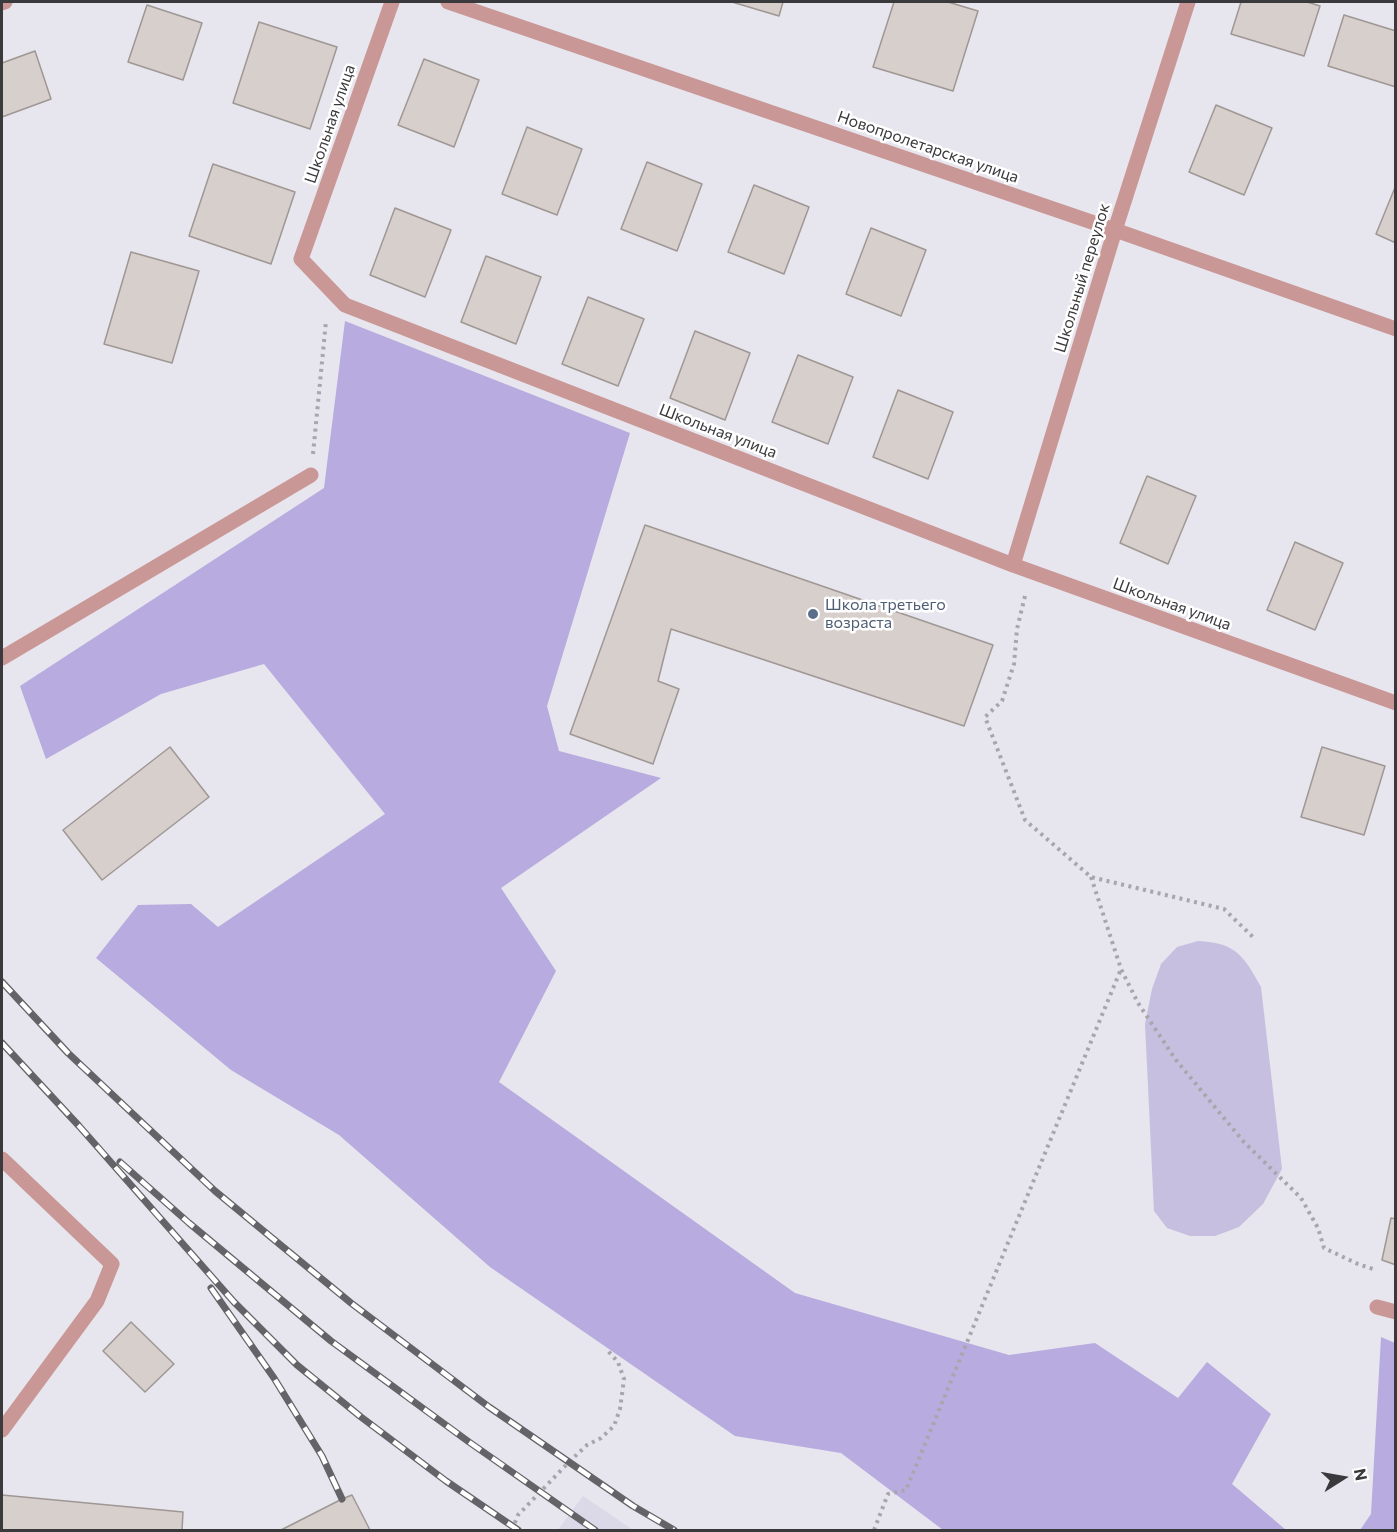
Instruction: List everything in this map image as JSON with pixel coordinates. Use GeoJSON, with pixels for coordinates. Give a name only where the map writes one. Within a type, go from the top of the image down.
{"type":"FeatureCollection","features":[{"type":"Feature","properties":{"kind":"street","name":"Школьная улица"},"geometry":{"type":"LineString","coordinates":[[392,2],[301,259],[345,305],[1030,572],[1395,703]]}},
{"type":"Feature","properties":{"kind":"street","name":"Новопролетарская улица"},"geometry":{"type":"LineString","coordinates":[[448,2],[1115,230],[1395,329]]}},
{"type":"Feature","properties":{"kind":"street","name":"Школьный переулок"},"geometry":{"type":"LineString","coordinates":[[1013,565],[1115,230],[1188,2]]}},
{"type":"Feature","properties":{"kind":"street"},"geometry":{"type":"LineString","coordinates":[[2,658],[311,475]]}},
{"type":"Feature","properties":{"kind":"street"},"geometry":{"type":"LineString","coordinates":[[2,1159],[112,1264],[97,1301],[2,1430]]}},
{"type":"Feature","properties":{"kind":"street"},"geometry":{"type":"LineString","coordinates":[[1377,1307],[1395,1312]]}},
{"type":"Feature","properties":{"kind":"path"},"geometry":{"type":"LineString","coordinates":[[311,475],[329,288]]}},
{"type":"Feature","properties":{"kind":"path"},"geometry":{"type":"LineString","coordinates":[[1030,572],[1017,629],[1014,664],[1002,701],[985,717],[1025,820],[1091,877],[1224,909],[1255,939]]}},
{"type":"Feature","properties":{"kind":"path"},"geometry":{"type":"LineString","coordinates":[[1091,877],[1121,969],[1138,1004],[1176,1060],[1243,1141],[1301,1198],[1318,1228],[1324,1248],[1373,1269]]}},
{"type":"Feature","properties":{"kind":"path"},"geometry":{"type":"LineString","coordinates":[[874,1530],[888,1494],[906,1490],[1121,969]]}},
{"type":"Feature","properties":{"kind":"path"},"geometry":{"type":"LineString","coordinates":[[512,1530],[518,1515],[561,1471],[587,1445],[601,1438],[614,1426],[621,1408],[624,1379],[618,1362],[608,1351]]}},
{"type":"Feature","properties":{"kind":"shaded area"},"geometry":{"type":"Polygon","coordinates":[[[345,321],[630,433],[547,706],[559,751],[661,778],[501,888],[556,971],[499,1082],[795,1293],[1009,1355],[1095,1343],[1178,1398],[1207,1362],[1271,1414],[1232,1484],[1286,1530],[943,1530],[841,1453],[735,1436],[490,1267],[339,1135],[231,1070],[96,958],[138,905],[191,904],[218,927],[385,814],[264,664],[161,694],[46,759],[20,686],[324,488],[345,321]]]}},
{"type":"Feature","properties":{"kind":"shaded area"},"geometry":{"type":"Polygon","coordinates":[[[1198,941],[1221,945],[1237,953],[1261,987],[1282,1169],[1263,1204],[1239,1227],[1215,1236],[1190,1236],[1167,1228],[1154,1211],[1145,1024],[1152,989],[1161,964],[1177,947],[1198,941]]]}},
{"type":"Feature","properties":{"kind":"shaded area"},"geometry":{"type":"Polygon","coordinates":[[[1381,1337],[1395,1343],[1395,1530],[1360,1530],[1371,1514],[1381,1337]]]}},
{"type":"Feature","properties":{"kind":"shaded area"},"geometry":{"type":"Polygon","coordinates":[[[583,1496],[633,1530],[558,1530],[583,1496]]]}},
{"type":"Feature","properties":{"kind":"building"},"geometry":{"type":"Polygon","coordinates":[[[732,2],[783,2],[779,16],[732,2]]]}},
{"type":"Feature","properties":{"kind":"building"},"geometry":{"type":"Polygon","coordinates":[[[894,2],[948,2],[978,11],[953,91],[873,67],[894,2]]]}},
{"type":"Feature","properties":{"kind":"building"},"geometry":{"type":"Polygon","coordinates":[[[1241,2],[1307,2],[1320,6],[1304,56],[1231,34],[1241,2]]]}},
{"type":"Feature","properties":{"kind":"building"},"geometry":{"type":"Polygon","coordinates":[[[147,5],[202,23],[183,80],[128,62],[147,5]]]}},
{"type":"Feature","properties":{"kind":"building"},"geometry":{"type":"Polygon","coordinates":[[[1344,15],[1396,31],[1396,87],[1328,66],[1344,15]]]}},
{"type":"Feature","properties":{"kind":"building"},"geometry":{"type":"Polygon","coordinates":[[[259,22],[337,47],[310,129],[233,103],[259,22]]]}},
{"type":"Feature","properties":{"kind":"building"},"geometry":{"type":"Polygon","coordinates":[[[35,51],[51,99],[2,117],[2,63],[35,51]]]}},
{"type":"Feature","properties":{"kind":"building"},"geometry":{"type":"Polygon","coordinates":[[[424,59],[479,80],[454,147],[398,125],[424,59]]]}},
{"type":"Feature","properties":{"kind":"building"},"geometry":{"type":"Polygon","coordinates":[[[1216,105],[1272,128],[1244,195],[1189,172],[1216,105]]]}},
{"type":"Feature","properties":{"kind":"building"},"geometry":{"type":"Polygon","coordinates":[[[527,127],[582,149],[557,215],[502,194],[527,127]]]}},
{"type":"Feature","properties":{"kind":"building"},"geometry":{"type":"Polygon","coordinates":[[[647,162],[702,184],[677,251],[621,229],[647,162]]]}},
{"type":"Feature","properties":{"kind":"building"},"geometry":{"type":"Polygon","coordinates":[[[213,164],[295,192],[271,264],[189,236],[213,164]]]}},
{"type":"Feature","properties":{"kind":"building"},"geometry":{"type":"Polygon","coordinates":[[[754,185],[809,207],[784,274],[728,252],[754,185]]]}},
{"type":"Feature","properties":{"kind":"building"},"geometry":{"type":"Polygon","coordinates":[[[1396,185],[1396,243],[1376,234],[1396,185]]]}},
{"type":"Feature","properties":{"kind":"building"},"geometry":{"type":"Polygon","coordinates":[[[395,208],[451,230],[425,297],[370,275],[395,208]]]}},
{"type":"Feature","properties":{"kind":"building"},"geometry":{"type":"Polygon","coordinates":[[[871,228],[926,250],[901,316],[846,294],[871,228]]]}},
{"type":"Feature","properties":{"kind":"building"},"geometry":{"type":"Polygon","coordinates":[[[131,252],[199,271],[172,363],[104,344],[131,252]]]}},
{"type":"Feature","properties":{"kind":"building"},"geometry":{"type":"Polygon","coordinates":[[[486,256],[541,277],[516,344],[461,322],[486,256]]]}},
{"type":"Feature","properties":{"kind":"building"},"geometry":{"type":"Polygon","coordinates":[[[588,297],[644,319],[618,386],[562,364],[588,297]]]}},
{"type":"Feature","properties":{"kind":"building"},"geometry":{"type":"Polygon","coordinates":[[[695,331],[750,353],[725,420],[670,398],[695,331]]]}},
{"type":"Feature","properties":{"kind":"building"},"geometry":{"type":"Polygon","coordinates":[[[798,355],[853,377],[828,444],[772,422],[798,355]]]}},
{"type":"Feature","properties":{"kind":"building"},"geometry":{"type":"Polygon","coordinates":[[[898,390],[953,412],[928,479],[873,457],[898,390]]]}},
{"type":"Feature","properties":{"kind":"building"},"geometry":{"type":"Polygon","coordinates":[[[1147,476],[1196,496],[1168,564],[1120,543],[1147,476]]]}},
{"type":"Feature","properties":{"kind":"building"},"geometry":{"type":"Polygon","coordinates":[[[645,525],[993,645],[964,726],[671,629],[658,681],[679,689],[653,764],[570,734],[645,525]]]}},
{"type":"Feature","properties":{"kind":"building"},"geometry":{"type":"Polygon","coordinates":[[[1295,542],[1343,563],[1315,630],[1267,610],[1295,542]]]}},
{"type":"Feature","properties":{"kind":"building"},"geometry":{"type":"Polygon","coordinates":[[[170,747],[209,797],[102,880],[63,830],[170,747]]]}},
{"type":"Feature","properties":{"kind":"building"},"geometry":{"type":"Polygon","coordinates":[[[1322,747],[1385,766],[1364,835],[1301,817],[1322,747]]]}},
{"type":"Feature","properties":{"kind":"building"},"geometry":{"type":"Polygon","coordinates":[[[1391,1218],[1396,1219],[1396,1265],[1382,1260],[1391,1218]]]}},
{"type":"Feature","properties":{"kind":"building"},"geometry":{"type":"Polygon","coordinates":[[[131,1322],[174,1364],[145,1392],[103,1351],[131,1322]]]}},
{"type":"Feature","properties":{"kind":"building"},"geometry":{"type":"Polygon","coordinates":[[[2,1495],[183,1512],[182,1530],[2,1530],[2,1495]]]}},
{"type":"Feature","properties":{"kind":"building"},"geometry":{"type":"Polygon","coordinates":[[[352,1495],[370,1530],[281,1530],[342,1499],[352,1495]]]}},
{"type":"Feature","properties":{"kind":"railway"},"geometry":{"type":"LineString","coordinates":[[2,982],[68,1053],[215,1191],[351,1303],[489,1407],[633,1506],[674,1530]]}},
{"type":"Feature","properties":{"kind":"railway"},"geometry":{"type":"LineString","coordinates":[[2,1043],[79,1126],[234,1302],[297,1365],[446,1481],[518,1530]]}},
{"type":"Feature","properties":{"kind":"railway"},"geometry":{"type":"LineString","coordinates":[[120,1162],[189,1223],[331,1341],[595,1530]]}},
{"type":"Feature","properties":{"kind":"railway"},"geometry":{"type":"LineString","coordinates":[[211,1288],[274,1378],[322,1456],[342,1499]]}},
{"type":"Feature","properties":{"kind":"place","name":"Школа третьего возраста"},"geometry":{"type":"Point","coordinates":[813,614]}}]}
